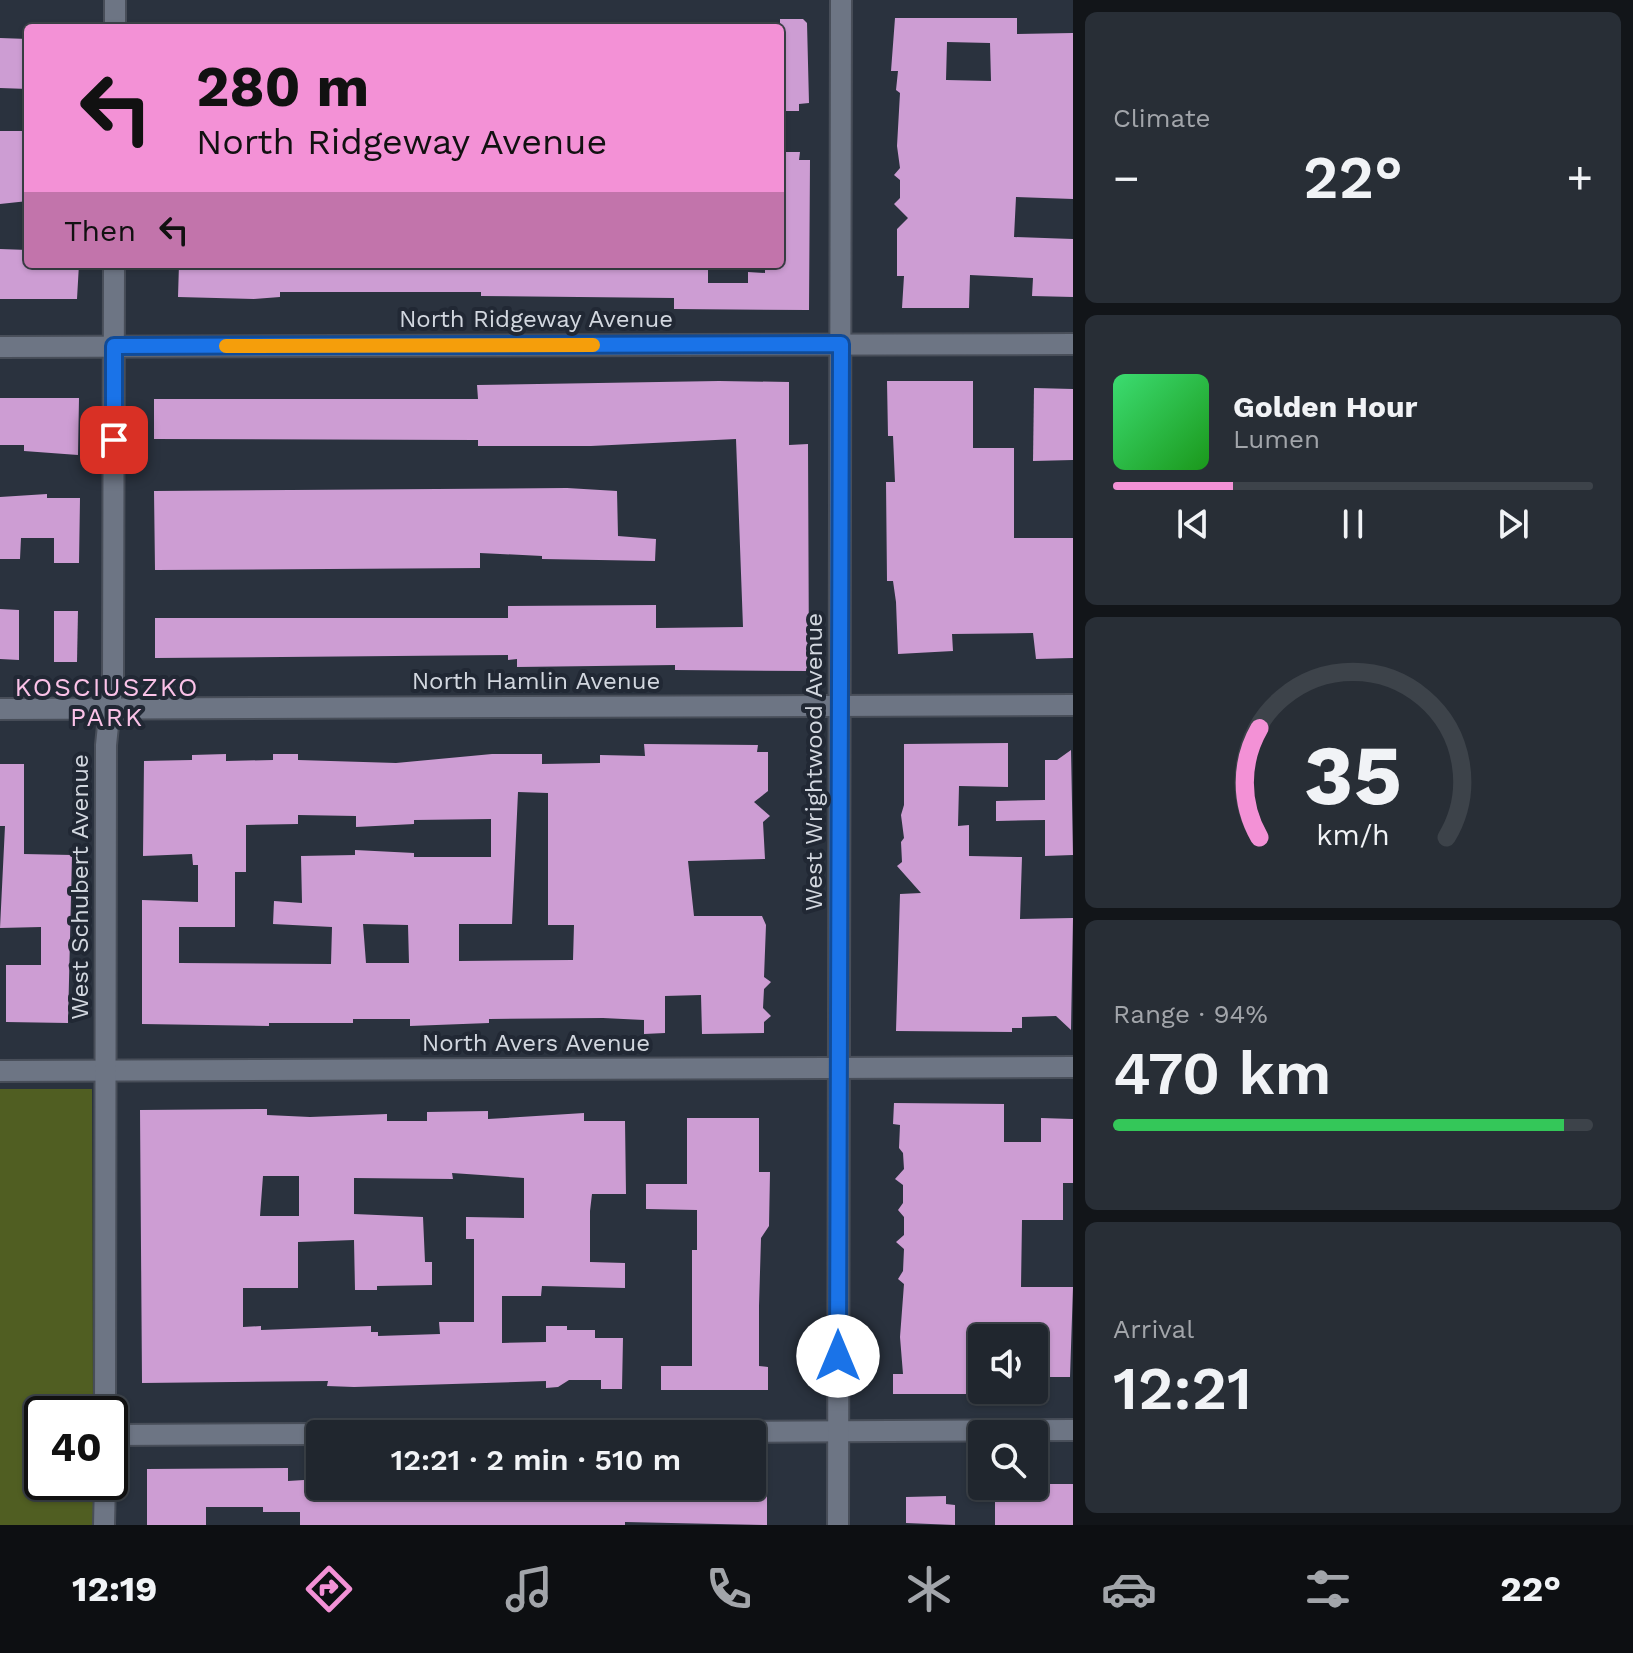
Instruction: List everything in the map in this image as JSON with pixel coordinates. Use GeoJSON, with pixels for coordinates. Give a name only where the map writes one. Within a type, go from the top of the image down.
{"type":"FeatureCollection","features":[{"type":"Feature","properties":{"kind":"street"},"geometry":{"type":"LineString","coordinates":[[115,0],[115,24]]}},
{"type":"Feature","properties":{"kind":"street","name":"West Wrightwood Avenue"},"geometry":{"type":"LineString","coordinates":[[838,1525],[841,0]]}},
{"type":"Feature","properties":{"kind":"street","name":"West Schubert Avenue"},"geometry":{"type":"LineString","coordinates":[[105,1396],[106,745],[110,708],[114,268]]}},
{"type":"Feature","properties":{"kind":"street","name":"North Ridgeway Avenue"},"geometry":{"type":"LineString","coordinates":[[0,347],[1073,344]]}},
{"type":"Feature","properties":{"kind":"street","name":"North Hamlin Avenue"},"geometry":{"type":"LineString","coordinates":[[0,709],[1073,705]]}},
{"type":"Feature","properties":{"kind":"street","name":"North Avers Avenue"},"geometry":{"type":"LineString","coordinates":[[0,1071],[1073,1067]]}},
{"type":"Feature","properties":{"kind":"street"},"geometry":{"type":"LineString","coordinates":[[766,1431],[1073,1430]]}},
{"type":"Feature","properties":{"kind":"street"},"geometry":{"type":"LineString","coordinates":[[128,1435],[306,1434]]}},
{"type":"Feature","properties":{"kind":"street"},"geometry":{"type":"LineString","coordinates":[[104,1525],[105,1500]]}},
{"type":"Feature","properties":{"kind":"green space"},"geometry":{"type":"Polygon","coordinates":[[[0,1089],[92,1089],[93,1396],[24,1396],[24,1500],[93,1500],[93,1525],[0,1525],[0,1089]]]}},
{"type":"Feature","properties":{"kind":"building"},"geometry":{"type":"Polygon","coordinates":[[[895,18],[1017,18],[1017,34],[1073,33],[1073,199],[1016,197],[1014,237],[1073,239],[1073,297],[1032,296],[1033,278],[970,275],[969,308],[902,308],[904,276],[897,276],[897,229],[908,218],[894,204],[900,198],[900,180],[894,175],[900,168],[897,146],[900,93],[896,90],[898,71],[891,71],[895,18]],[[947,42],[946,80],[991,81],[990,43],[947,42]]]}},
{"type":"Feature","properties":{"kind":"building"},"geometry":{"type":"Polygon","coordinates":[[[780,19],[803,19],[807,23],[809,103],[799,104],[799,111],[784,111],[784,24],[780,24],[780,19]]]}},
{"type":"Feature","properties":{"kind":"building"},"geometry":{"type":"Polygon","coordinates":[[[0,38],[24,39],[24,89],[0,88],[0,38]]]}},
{"type":"Feature","properties":{"kind":"building"},"geometry":{"type":"Polygon","coordinates":[[[0,131],[24,131],[24,201],[0,204],[0,131]]]}},
{"type":"Feature","properties":{"kind":"building"},"geometry":{"type":"Polygon","coordinates":[[[784,152],[800,152],[799,160],[810,160],[809,310],[674,309],[674,298],[481,296],[481,292],[280,292],[280,297],[254,299],[178,297],[179,268],[708,268],[708,283],[748,283],[748,272],[765,273],[765,268],[784,268],[784,152]]]}},
{"type":"Feature","properties":{"kind":"building"},"geometry":{"type":"Polygon","coordinates":[[[0,249],[24,250],[24,268],[79,268],[77,299],[0,299],[0,249]]]}},
{"type":"Feature","properties":{"kind":"building"},"geometry":{"type":"Polygon","coordinates":[[[887,381],[973,381],[973,448],[1014,448],[1014,538],[1073,538],[1073,658],[1036,659],[1033,633],[952,634],[953,651],[898,654],[893,581],[887,581],[886,482],[895,482],[893,436],[888,436],[887,381]]]}},
{"type":"Feature","properties":{"kind":"building"},"geometry":{"type":"Polygon","coordinates":[[[789,382],[789,445],[808,444],[809,671],[675,670],[675,665],[517,667],[517,659],[508,660],[508,655],[155,658],[155,618],[508,618],[508,606],[656,605],[656,628],[743,627],[736,439],[591,446],[478,446],[478,440],[154,439],[154,399],[478,399],[477,385],[789,382]]]}},
{"type":"Feature","properties":{"kind":"building"},"geometry":{"type":"Polygon","coordinates":[[[1034,388],[1073,389],[1073,460],[1033,461],[1034,388]]]}},
{"type":"Feature","properties":{"kind":"building"},"geometry":{"type":"Polygon","coordinates":[[[0,398],[79,398],[78,455],[24,451],[24,445],[0,445],[0,398]]]}},
{"type":"Feature","properties":{"kind":"building"},"geometry":{"type":"Polygon","coordinates":[[[567,488],[617,491],[618,536],[656,539],[655,561],[542,559],[542,556],[480,553],[480,568],[155,570],[154,491],[567,488]]]}},
{"type":"Feature","properties":{"kind":"building"},"geometry":{"type":"Polygon","coordinates":[[[47,494],[47,498],[80,498],[79,563],[54,563],[54,538],[21,538],[20,559],[0,559],[0,497],[47,494]]]}},
{"type":"Feature","properties":{"kind":"building"},"geometry":{"type":"Polygon","coordinates":[[[0,609],[19,610],[19,660],[0,659],[0,609]]]}},
{"type":"Feature","properties":{"kind":"building"},"geometry":{"type":"Polygon","coordinates":[[[54,611],[78,611],[77,662],[54,662],[54,611]]]}},
{"type":"Feature","properties":{"kind":"building"},"geometry":{"type":"Polygon","coordinates":[[[1008,743],[1008,787],[959,786],[958,826],[969,825],[969,856],[1022,857],[1020,919],[1073,918],[1071,1030],[1056,1016],[1022,1017],[1022,1028],[1012,1028],[1012,1032],[896,1031],[900,894],[921,893],[897,866],[902,862],[901,842],[904,838],[901,815],[904,805],[904,744],[1008,743]]]}},
{"type":"Feature","properties":{"kind":"building"},"geometry":{"type":"Polygon","coordinates":[[[644,744],[758,745],[757,752],[768,752],[768,791],[754,802],[770,816],[763,822],[765,859],[688,861],[694,916],[762,916],[766,925],[764,977],[771,982],[764,989],[763,1008],[771,1016],[764,1022],[764,1033],[702,1034],[701,995],[665,996],[665,1033],[644,1034],[644,1020],[603,1018],[489,1019],[489,1023],[410,1026],[410,1019],[269,1023],[269,1026],[142,1024],[142,900],[198,902],[198,865],[193,865],[192,854],[143,856],[144,761],[192,760],[192,755],[226,754],[226,761],[273,760],[273,754],[298,754],[298,760],[396,763],[492,754],[542,754],[542,764],[600,763],[600,755],[645,756],[644,744]],[[518,792],[512,924],[459,924],[459,961],[573,960],[574,925],[548,925],[548,793],[518,792]],[[298,815],[298,824],[246,825],[246,872],[235,872],[235,927],[179,927],[179,963],[331,964],[332,927],[273,924],[274,901],[302,903],[301,856],[355,855],[355,850],[414,853],[414,857],[491,857],[491,819],[414,820],[414,824],[356,827],[356,816],[298,815]],[[363,924],[366,963],[409,963],[408,925],[363,924]]]}},
{"type":"Feature","properties":{"kind":"building"},"geometry":{"type":"Polygon","coordinates":[[[1071,750],[1073,855],[1045,856],[1045,820],[996,821],[996,801],[1045,800],[1045,760],[1057,760],[1071,750]]]}},
{"type":"Feature","properties":{"kind":"building"},"geometry":{"type":"Polygon","coordinates":[[[0,764],[24,764],[24,854],[72,855],[68,1023],[6,1022],[6,965],[41,965],[41,927],[0,928],[5,826],[0,826],[0,764]]]}},
{"type":"Feature","properties":{"kind":"building"},"geometry":{"type":"Polygon","coordinates":[[[894,1103],[1004,1104],[1004,1142],[1041,1142],[1041,1118],[1073,1119],[1073,1183],[1063,1183],[1063,1220],[1022,1220],[1021,1287],[1073,1287],[1070,1377],[1048,1377],[1048,1324],[968,1324],[968,1394],[893,1394],[893,1374],[903,1374],[900,1337],[904,1284],[898,1279],[903,1271],[904,1249],[896,1242],[904,1235],[904,1217],[898,1210],[903,1203],[903,1185],[895,1179],[904,1169],[903,1153],[899,1148],[900,1125],[893,1124],[894,1103]]]}},
{"type":"Feature","properties":{"kind":"building"},"geometry":{"type":"Polygon","coordinates":[[[267,1109],[267,1115],[310,1117],[387,1114],[387,1121],[427,1121],[427,1112],[488,1111],[488,1119],[584,1113],[584,1121],[625,1121],[626,1194],[592,1194],[590,1262],[625,1263],[625,1288],[542,1286],[541,1296],[502,1296],[502,1343],[546,1342],[546,1326],[595,1330],[595,1338],[623,1338],[622,1389],[601,1389],[601,1380],[569,1380],[558,1387],[546,1388],[546,1381],[354,1387],[327,1386],[328,1381],[142,1383],[140,1110],[267,1109]],[[452,1173],[453,1179],[354,1178],[354,1214],[423,1217],[425,1262],[432,1262],[432,1285],[377,1286],[377,1290],[355,1290],[354,1240],[298,1242],[298,1288],[243,1288],[243,1327],[261,1326],[261,1330],[371,1326],[371,1332],[378,1332],[378,1336],[440,1334],[439,1322],[474,1322],[474,1239],[466,1239],[466,1217],[524,1218],[524,1178],[452,1173]],[[263,1176],[260,1216],[299,1216],[299,1176],[263,1176]]]}},
{"type":"Feature","properties":{"kind":"building"},"geometry":{"type":"Polygon","coordinates":[[[687,1118],[759,1118],[759,1172],[770,1172],[769,1226],[761,1238],[759,1306],[759,1366],[768,1367],[768,1390],[661,1390],[661,1366],[692,1366],[692,1250],[697,1250],[697,1210],[646,1209],[646,1184],[687,1184],[687,1118]]]}},
{"type":"Feature","properties":{"kind":"building"},"geometry":{"type":"Polygon","coordinates":[[[288,1468],[288,1481],[306,1480],[306,1500],[766,1500],[767,1486],[767,1525],[625,1522],[625,1525],[300,1525],[300,1512],[263,1512],[263,1507],[206,1507],[206,1525],[147,1525],[147,1469],[288,1468]]]}},
{"type":"Feature","properties":{"kind":"building"},"geometry":{"type":"Polygon","coordinates":[[[1048,1484],[1073,1484],[1073,1525],[995,1525],[995,1500],[1048,1500],[1048,1484]]]}},
{"type":"Feature","properties":{"kind":"building"},"geometry":{"type":"Polygon","coordinates":[[[946,1496],[946,1504],[955,1505],[955,1525],[906,1523],[906,1497],[946,1496]]]}},
{"type":"Feature","properties":{"kind":"slow traffic"},"geometry":{"type":"LineString","coordinates":[[226,346],[593,345]]}},
{"type":"Feature","properties":{"kind":"district","name":"KOSCIUSZKO PARK"},"geometry":{"type":"Point","coordinates":[107,702]}},
{"type":"Feature","properties":{"kind":"route"},"geometry":{"type":"LineString","coordinates":[[114,440],[114,346],[841,344],[838,1356]]}}]}
